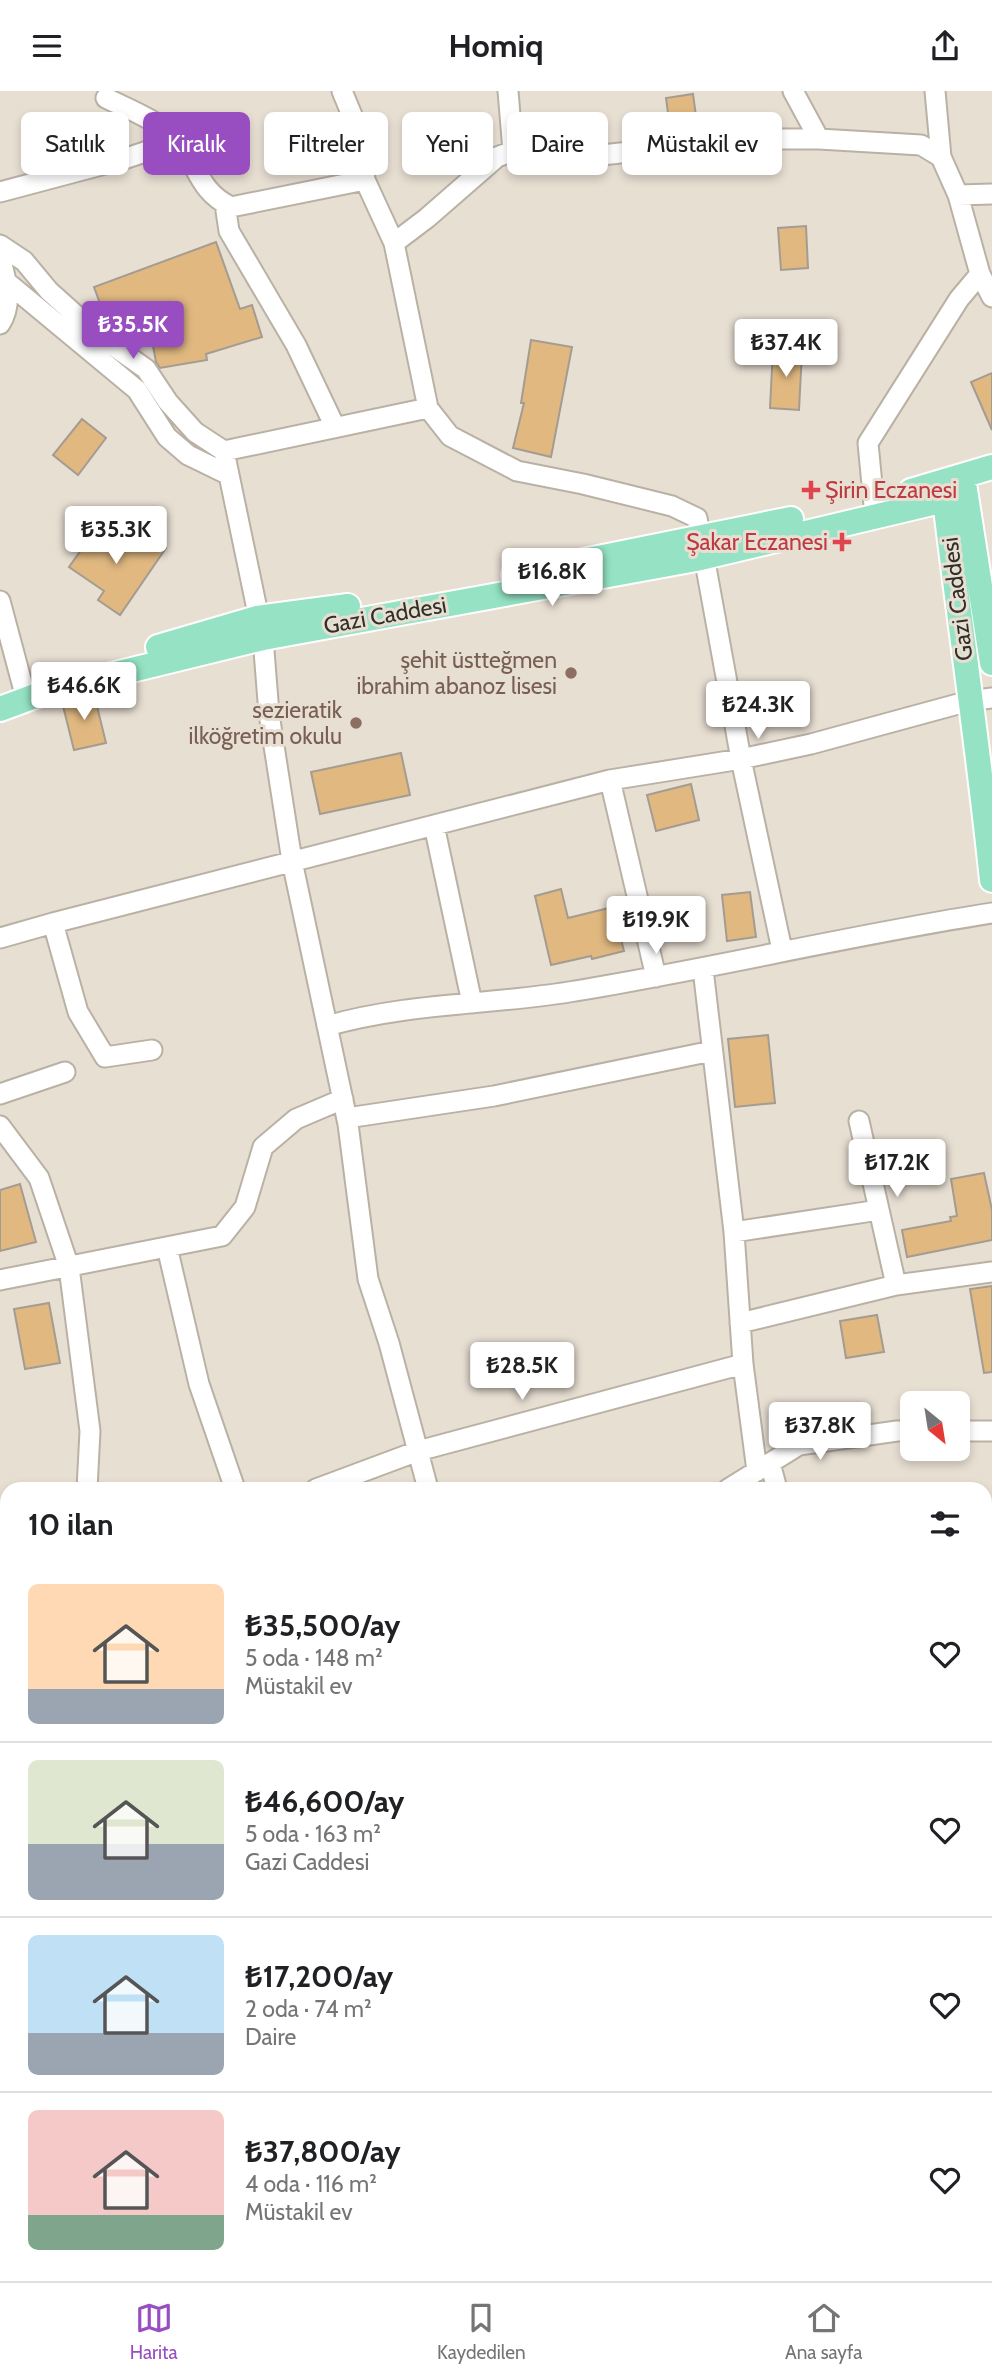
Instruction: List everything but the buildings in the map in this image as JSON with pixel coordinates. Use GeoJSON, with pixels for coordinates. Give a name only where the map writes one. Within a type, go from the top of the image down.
{"type":"FeatureCollection","features":[{"type":"Feature","properties":{"kind":"main road"},"geometry":{"type":"LineString","coordinates":[[874,509],[992,467]]}},
{"type":"Feature","properties":{"kind":"main road"},"geometry":{"type":"LineString","coordinates":[[11,691],[357,605],[704,547],[874,509],[945,500],[963,477]]}},
{"type":"Feature","properties":{"kind":"main road"},"geometry":{"type":"LineString","coordinates":[[963,477],[992,663]]}},
{"type":"Feature","properties":{"kind":"main road","name":"Gazi Caddesi"},"geometry":{"type":"LineString","coordinates":[[945,500],[981,700],[984,801],[992,880]]}},
{"type":"Feature","properties":{"kind":"main road"},"geometry":{"type":"LineString","coordinates":[[0,709],[54,689],[260,628]]}},
{"type":"Feature","properties":{"kind":"street"},"geometry":{"type":"LineString","coordinates":[[342,91],[361,137],[365,180],[394,243],[428,408],[450,436],[517,471],[672,506],[698,518],[741,759],[782,950]]}},
{"type":"Feature","properties":{"kind":"street"},"geometry":{"type":"LineString","coordinates":[[508,91],[510,112]]}},
{"type":"Feature","properties":{"kind":"street"},"geometry":{"type":"LineString","coordinates":[[793,91],[819,139]]}},
{"type":"Feature","properties":{"kind":"street"},"geometry":{"type":"LineString","coordinates":[[935,91],[941,157],[958,195],[980,274],[992,297]]}},
{"type":"Feature","properties":{"kind":"street"},"geometry":{"type":"LineString","coordinates":[[106,98],[143,116]]}},
{"type":"Feature","properties":{"kind":"street"},"geometry":{"type":"LineString","coordinates":[[608,154],[753,139],[819,139],[921,145],[941,157]]}},
{"type":"Feature","properties":{"kind":"street"},"geometry":{"type":"LineString","coordinates":[[0,192],[143,153]]}},
{"type":"Feature","properties":{"kind":"street"},"geometry":{"type":"LineString","coordinates":[[394,243],[497,157],[507,153]]}},
{"type":"Feature","properties":{"kind":"street"},"geometry":{"type":"LineString","coordinates":[[199,175],[215,199],[231,207],[365,180]]}},
{"type":"Feature","properties":{"kind":"street"},"geometry":{"type":"LineString","coordinates":[[958,195],[992,194]]}},
{"type":"Feature","properties":{"kind":"street"},"geometry":{"type":"LineString","coordinates":[[225,204],[229,231],[296,345],[335,427]]}},
{"type":"Feature","properties":{"kind":"street"},"geometry":{"type":"LineString","coordinates":[[0,245],[24,261],[49,291],[98,335],[146,369],[168,402],[195,432],[224,451],[260,628],[269,714],[292,862],[345,1109],[368,1279],[389,1343],[426,1482]]}},
{"type":"Feature","properties":{"kind":"street"},"geometry":{"type":"LineString","coordinates":[[0,259],[8,283],[4,318],[0,324]]}},
{"type":"Feature","properties":{"kind":"street"},"geometry":{"type":"LineString","coordinates":[[874,509],[869,443],[959,299],[980,274]]}},
{"type":"Feature","properties":{"kind":"street"},"geometry":{"type":"LineString","coordinates":[[8,283],[137,390],[167,437],[188,455],[229,475]]}},
{"type":"Feature","properties":{"kind":"street"},"geometry":{"type":"LineString","coordinates":[[224,451],[428,408]]}},
{"type":"Feature","properties":{"kind":"street"},"geometry":{"type":"LineString","coordinates":[[0,601],[11,691]]}},
{"type":"Feature","properties":{"kind":"street"},"geometry":{"type":"LineString","coordinates":[[0,938],[610,780],[741,759],[811,744],[981,700]]}},
{"type":"Feature","properties":{"kind":"street"},"geometry":{"type":"LineString","coordinates":[[610,780],[656,977]]}},
{"type":"Feature","properties":{"kind":"street"},"geometry":{"type":"LineString","coordinates":[[434,825],[472,1003]]}},
{"type":"Feature","properties":{"kind":"street"},"geometry":{"type":"LineString","coordinates":[[327,1026],[362,1016],[445,1004],[566,992],[656,977],[782,950],[992,913]]}},
{"type":"Feature","properties":{"kind":"street"},"geometry":{"type":"LineString","coordinates":[[53,923],[78,1012],[105,1057],[152,1050]]}},
{"type":"Feature","properties":{"kind":"street"},"geometry":{"type":"LineString","coordinates":[[703,969],[734,1232],[743,1364],[764,1467],[773,1482]]}},
{"type":"Feature","properties":{"kind":"street"},"geometry":{"type":"LineString","coordinates":[[0,1280],[222,1236],[245,1207],[263,1147],[296,1119],[345,1109],[494,1096],[712,1051]]}},
{"type":"Feature","properties":{"kind":"street"},"geometry":{"type":"LineString","coordinates":[[0,1094],[65,1072]]}},
{"type":"Feature","properties":{"kind":"street"},"geometry":{"type":"LineString","coordinates":[[859,1121],[896,1285]]}},
{"type":"Feature","properties":{"kind":"street"},"geometry":{"type":"LineString","coordinates":[[0,1126],[39,1178],[69,1267],[90,1431],[87,1482]]}},
{"type":"Feature","properties":{"kind":"street"},"geometry":{"type":"LineString","coordinates":[[734,1232],[878,1210]]}},
{"type":"Feature","properties":{"kind":"street"},"geometry":{"type":"LineString","coordinates":[[167,1247],[200,1384],[233,1482]]}},
{"type":"Feature","properties":{"kind":"street"},"geometry":{"type":"LineString","coordinates":[[740,1323],[896,1285],[992,1272]]}},
{"type":"Feature","properties":{"kind":"street"},"geometry":{"type":"LineString","coordinates":[[335,1482],[418,1451],[743,1364]]}},
{"type":"Feature","properties":{"kind":"street"},"geometry":{"type":"LineString","coordinates":[[739,1482],[799,1445],[900,1431]]}},
{"type":"Feature","properties":{"kind":"street"},"geometry":{"type":"LineString","coordinates":[[970,1431],[992,1431]]}},
{"type":"Feature","properties":{"kind":"place","name":"Şirin Eczanesi"},"geometry":{"type":"Point","coordinates":[811,490]}},
{"type":"Feature","properties":{"kind":"place","name":"Şakar Eczanesi"},"geometry":{"type":"Point","coordinates":[842,542]}},
{"type":"Feature","properties":{"kind":"place","name":"şehit üstteğmen ibrahim abanoz lisesi"},"geometry":{"type":"Point","coordinates":[571,673]}},
{"type":"Feature","properties":{"kind":"place","name":"sezieratik ilköğretim okulu"},"geometry":{"type":"Point","coordinates":[356,723]}}]}
